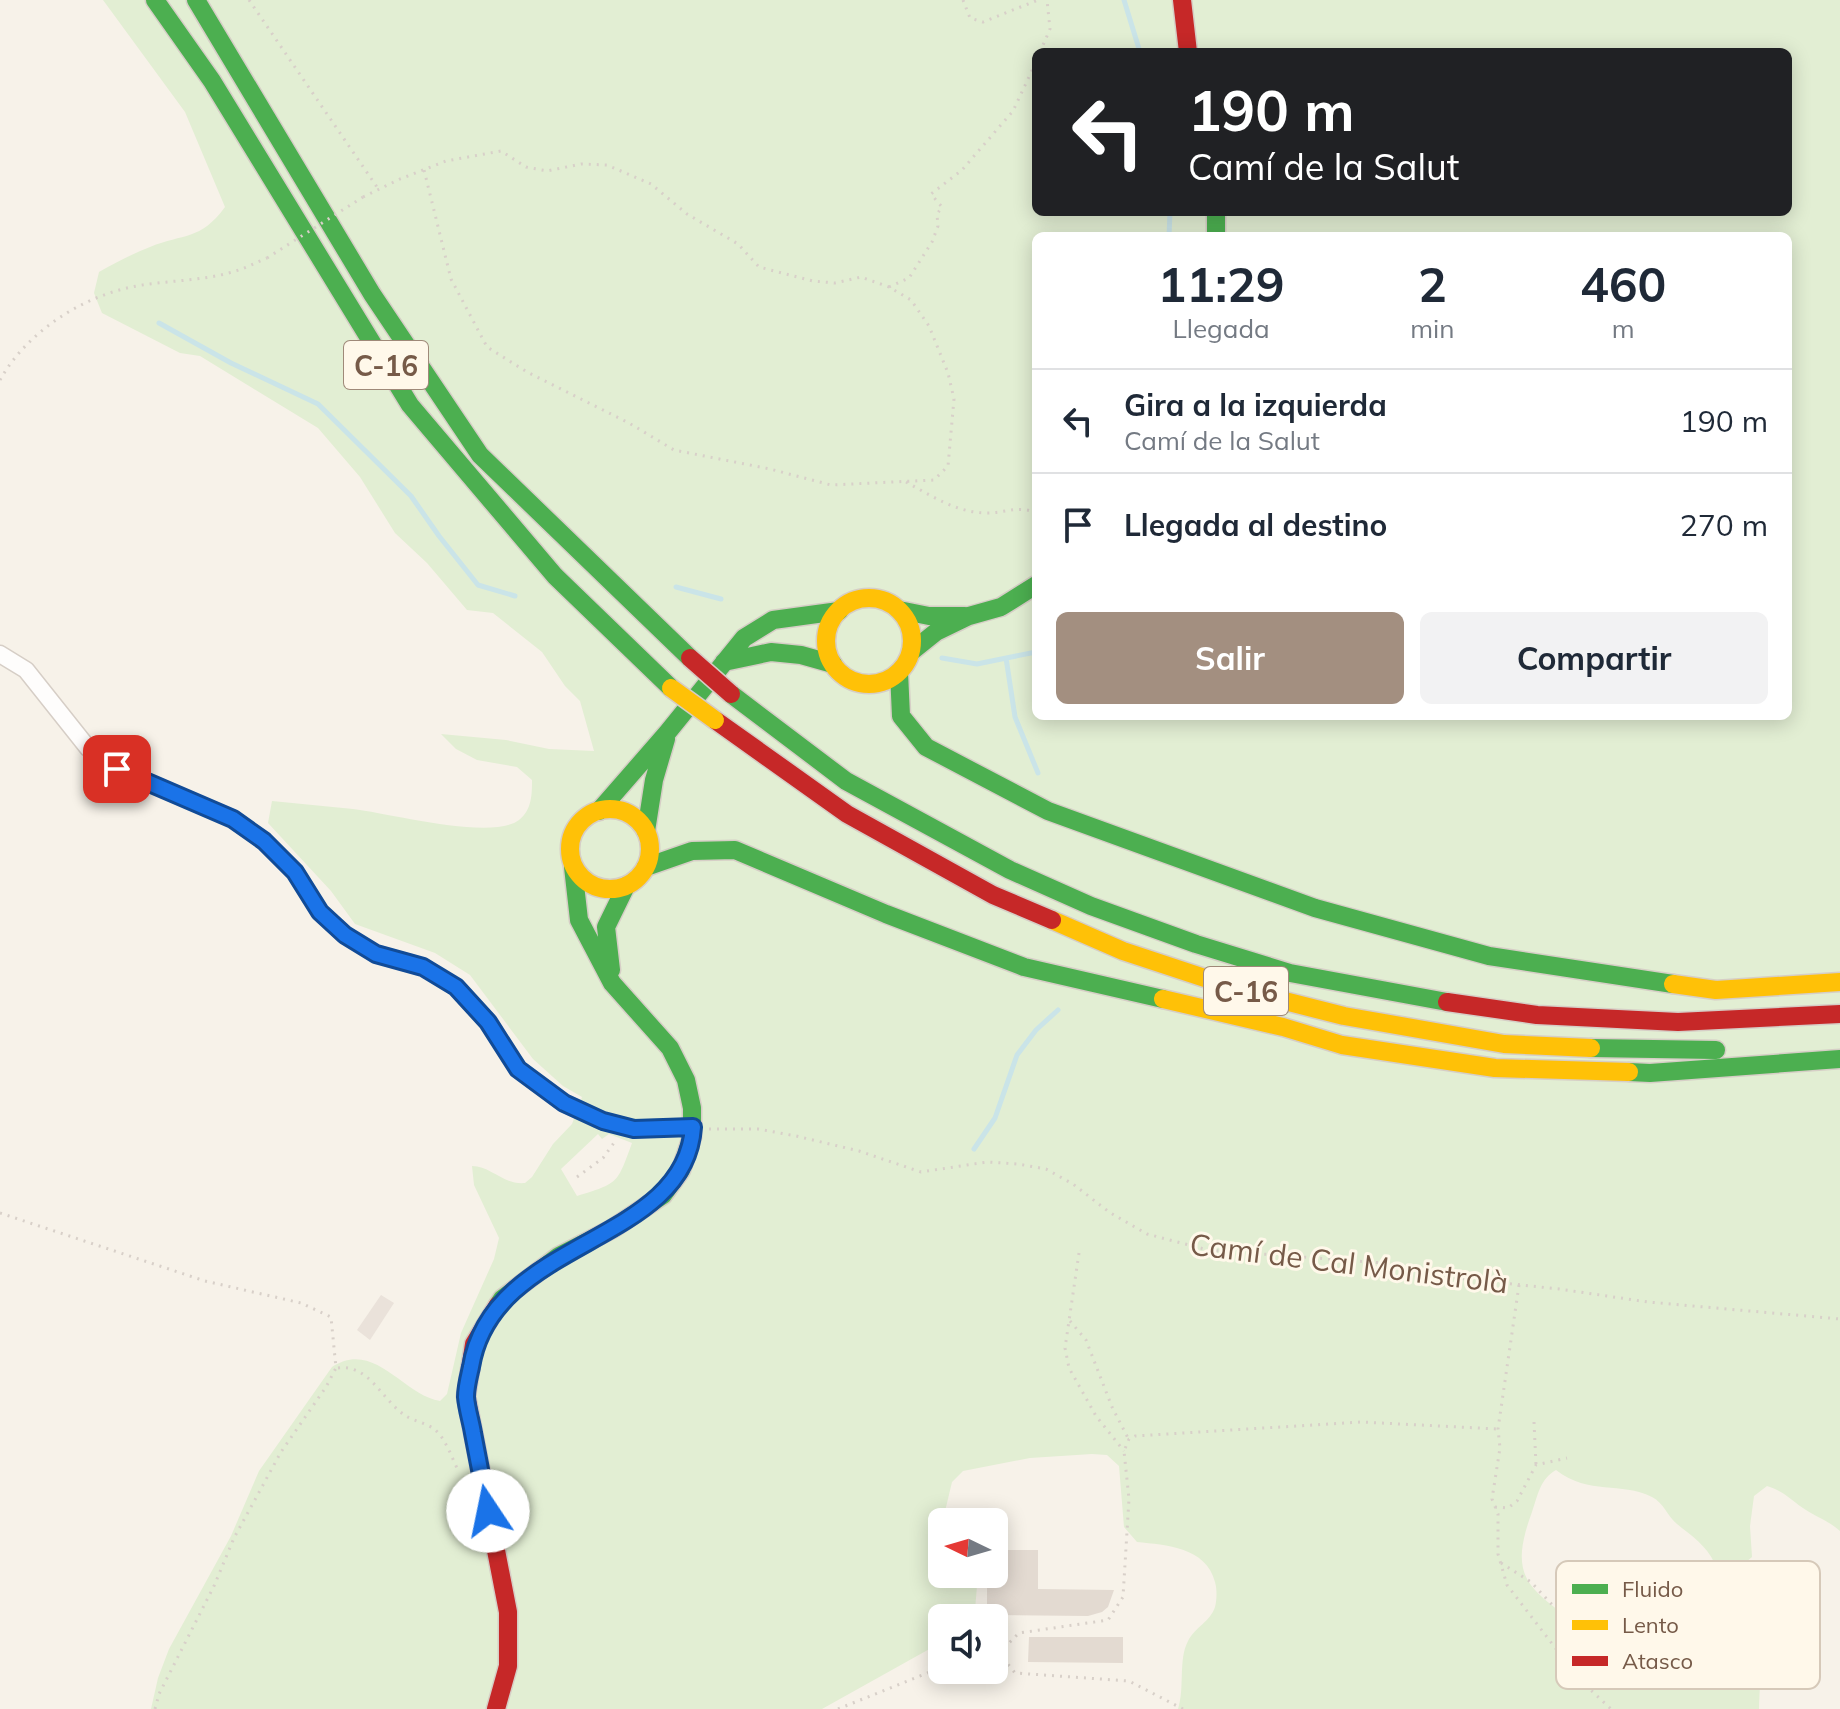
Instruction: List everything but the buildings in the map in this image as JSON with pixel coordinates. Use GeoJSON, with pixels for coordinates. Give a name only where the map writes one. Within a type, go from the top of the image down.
{"type":"FeatureCollection","features":[{"type":"Feature","properties":{"kind":"main road","name":"C-16"},"geometry":{"type":"LineString","coordinates":[[155,0],[212,81],[410,405],[555,576],[671,688],[847,814],[993,895],[1123,951],[1241,990],[1344,1016],[1504,1044],[1674,1051],[1840,1044]]}},
{"type":"Feature","properties":{"kind":"main road","name":"C-16"},"geometry":{"type":"LineString","coordinates":[[196,0],[372,294],[480,455],[690,658],[731,694],[846,781],[1010,870],[1091,906],[1196,944],[1290,973],[1429,1000],[1537,1015],[1678,1022],[1840,1014]]}},
{"type":"Feature","properties":{"kind":"main road"},"geometry":{"type":"LineString","coordinates":[[1182,0],[1188,48]]}},
{"type":"Feature","properties":{"kind":"main road"},"geometry":{"type":"LineString","coordinates":[[839,611],[827,636],[833,664],[846,678],[864,684],[883,682],[899,672],[911,652],[936,632],[969,616],[1001,607],[1032,588]]}},
{"type":"Feature","properties":{"kind":"main road"},"geometry":{"type":"LineString","coordinates":[[599,811],[744,638],[773,620],[839,611],[852,602],[869,599],[885,602],[899,610],[929,616],[969,616]]}},
{"type":"Feature","properties":{"kind":"main road"},"geometry":{"type":"LineString","coordinates":[[899,610],[910,630],[911,652]]}},
{"type":"Feature","properties":{"kind":"main road"},"geometry":{"type":"LineString","coordinates":[[724,662],[771,652],[801,655],[833,664]]}},
{"type":"Feature","properties":{"kind":"main road"},"geometry":{"type":"LineString","coordinates":[[899,672],[901,716],[926,747],[1048,811],[1315,908],[1489,956],[1716,990],[1840,982]]}},
{"type":"Feature","properties":{"kind":"main road"},"geometry":{"type":"LineString","coordinates":[[573,867],[583,879],[596,887],[611,890],[626,886],[638,878],[646,867],[650,849],[646,831],[654,780],[667,733]]}},
{"type":"Feature","properties":{"kind":"main road"},"geometry":{"type":"LineString","coordinates":[[496,1709],[508,1666],[508,1612],[466,1396],[474,1344],[502,1299],[559,1256],[612,1229],[663,1195],[681,1170],[693,1127],[686,1080],[670,1048],[612,983],[579,920],[570,850],[573,833],[584,819],[599,811],[613,809],[626,812],[638,820],[646,831]]}},
{"type":"Feature","properties":{"kind":"main road"},"geometry":{"type":"LineString","coordinates":[[646,867],[692,851],[735,850],[886,914],[1024,967],[1283,1027],[1342,1045],[1495,1068],[1635,1072],[1840,1059]]}},
{"type":"Feature","properties":{"kind":"main road"},"geometry":{"type":"LineString","coordinates":[[612,983],[606,927],[626,886]]}},
{"type":"Feature","properties":{"kind":"street"},"geometry":{"type":"LineString","coordinates":[[0,654],[26,670],[62,718],[98,755],[117,769],[233,819],[264,841],[295,872],[320,912],[345,935],[376,954],[423,967],[456,987],[488,1022],[518,1069],[564,1103],[603,1121],[634,1129],[693,1127]]}},
{"type":"Feature","properties":{"kind":"path"},"geometry":{"type":"LineString","coordinates":[[249,0],[379,190]]}},
{"type":"Feature","properties":{"kind":"path"},"geometry":{"type":"LineString","coordinates":[[963,0],[970,18],[983,22],[1038,0]]}},
{"type":"Feature","properties":{"kind":"path"},"geometry":{"type":"LineString","coordinates":[[1042,48],[1050,29],[1047,0]]}},
{"type":"Feature","properties":{"kind":"path"},"geometry":{"type":"LineString","coordinates":[[889,287],[909,278],[932,242],[938,226],[937,214],[942,207],[931,194],[962,170],[1013,111],[1032,71]]}},
{"type":"Feature","properties":{"kind":"path"},"geometry":{"type":"LineString","coordinates":[[0,380],[11,360],[34,336],[79,306],[126,288],[231,273],[267,258],[363,197],[424,170],[446,161],[501,151],[526,167],[547,171],[581,164],[607,165],[651,184],[687,214],[738,244],[759,267],[813,281],[835,283],[861,277],[889,287],[911,300],[929,326],[948,373],[954,399],[948,466],[934,480],[831,485],[674,450],[629,423],[527,372],[487,347],[451,279],[424,170]]}},
{"type":"Feature","properties":{"kind":"path"},"geometry":{"type":"LineString","coordinates":[[906,482],[956,508],[987,513],[1026,508],[1032,511]]}},
{"type":"Feature","properties":{"kind":"path"},"geometry":{"type":"LineString","coordinates":[[577,1177],[603,1158],[623,1126]]}},
{"type":"Feature","properties":{"kind":"path","name":"Camí de Cal Monistrolà"},"geometry":{"type":"LineString","coordinates":[[693,1127],[758,1129],[859,1151],[921,1172],[987,1162],[1046,1169],[1147,1234],[1208,1250],[1397,1264],[1456,1278],[1648,1302],[1840,1319]]}},
{"type":"Feature","properties":{"kind":"path"},"geometry":{"type":"LineString","coordinates":[[0,1213],[205,1281],[311,1307],[331,1317],[336,1368],[281,1452],[234,1538],[214,1586],[159,1694],[155,1709]]}},
{"type":"Feature","properties":{"kind":"path"},"geometry":{"type":"LineString","coordinates":[[1079,1253],[1065,1348],[1069,1368],[1096,1416],[1124,1451]]}},
{"type":"Feature","properties":{"kind":"path"},"geometry":{"type":"LineString","coordinates":[[1519,1285],[1498,1429],[1500,1448],[1492,1499],[1498,1514],[1498,1554],[1507,1585],[1556,1649]]}},
{"type":"Feature","properties":{"kind":"path"},"geometry":{"type":"LineString","coordinates":[[1070,1321],[1086,1340],[1112,1407],[1129,1439]]}},
{"type":"Feature","properties":{"kind":"path"},"geometry":{"type":"LineString","coordinates":[[336,1368],[348,1367],[367,1376],[405,1416],[434,1429],[459,1471]]}},
{"type":"Feature","properties":{"kind":"path"},"geometry":{"type":"LineString","coordinates":[[1008,1644],[1019,1633],[1108,1620],[1123,1597],[1129,1499],[1124,1451],[1129,1439],[1135,1436],[1361,1422],[1498,1429]]}},
{"type":"Feature","properties":{"kind":"path"},"geometry":{"type":"LineString","coordinates":[[1495,1507],[1508,1508],[1517,1501],[1536,1465],[1534,1422]]}},
{"type":"Feature","properties":{"kind":"path"},"geometry":{"type":"LineString","coordinates":[[1536,1465],[1567,1458]]}},
{"type":"Feature","properties":{"kind":"path"},"geometry":{"type":"LineString","coordinates":[[1500,1563],[1531,1582],[1556,1609]]}},
{"type":"Feature","properties":{"kind":"path"},"geometry":{"type":"LineString","coordinates":[[1008,1666],[1015,1673],[1129,1681],[1183,1709]]}},
{"type":"Feature","properties":{"kind":"path"},"geometry":{"type":"LineString","coordinates":[[838,1709],[928,1673]]}},
{"type":"Feature","properties":{"kind":"path"},"geometry":{"type":"LineString","coordinates":[[1590,1689],[1611,1709]]}},
{"type":"Feature","properties":{"kind":"shaded area"},"geometry":{"type":"Polygon","coordinates":[[[381,1295],[394,1303],[370,1340],[357,1330],[381,1295]]]}},
{"type":"Feature","properties":{"kind":"green space"},"geometry":{"type":"Polygon","coordinates":[[[103,0],[1840,0],[1840,1531],[1783,1493],[1767,1486],[1754,1496],[1750,1526],[1752,1557],[1747,1561],[1713,1561],[1703,1546],[1652,1497],[1640,1492],[1581,1483],[1556,1470],[1540,1488],[1522,1554],[1528,1581],[1556,1609],[1556,1689],[1760,1689],[1759,1709],[1178,1709],[1185,1649],[1191,1636],[1213,1612],[1215,1582],[1203,1561],[1194,1555],[1172,1547],[1137,1542],[1124,1527],[1119,1466],[1107,1455],[1092,1454],[1030,1458],[963,1471],[952,1482],[946,1508],[928,1508],[928,1588],[977,1588],[976,1604],[928,1604],[928,1650],[822,1709],[151,1709],[169,1649],[231,1536],[259,1471],[332,1367],[347,1360],[361,1360],[388,1371],[426,1397],[440,1401],[447,1394],[461,1333],[494,1259],[499,1238],[474,1185],[472,1166],[510,1181],[525,1183],[572,1124],[582,1097],[563,1086],[533,1059],[470,975],[435,953],[355,924],[331,891],[268,823],[272,801],[353,809],[464,827],[505,826],[519,820],[527,812],[532,780],[517,767],[477,760],[456,749],[441,734],[506,740],[549,749],[594,751],[580,701],[565,686],[542,652],[493,613],[467,610],[427,563],[395,533],[360,477],[318,428],[200,356],[180,353],[102,313],[94,293],[99,272],[143,250],[199,231],[225,207],[185,112],[103,0]],[[598,1134],[561,1169],[577,1196],[609,1184],[623,1167],[632,1143],[609,1134],[602,1139],[598,1134]]]}},
{"type":"Feature","properties":{"kind":"waterway"},"geometry":{"type":"LineString","coordinates":[[1124,0],[1139,48]]}},
{"type":"Feature","properties":{"kind":"waterway"},"geometry":{"type":"LineString","coordinates":[[1169,232],[1170,216]]}},
{"type":"Feature","properties":{"kind":"waterway"},"geometry":{"type":"LineString","coordinates":[[159,323],[231,363],[318,404],[411,496],[478,585],[515,596]]}},
{"type":"Feature","properties":{"kind":"waterway"},"geometry":{"type":"LineString","coordinates":[[676,587],[721,599]]}},
{"type":"Feature","properties":{"kind":"waterway"},"geometry":{"type":"LineString","coordinates":[[942,658],[977,664],[1032,653]]}},
{"type":"Feature","properties":{"kind":"waterway"},"geometry":{"type":"LineString","coordinates":[[1006,658],[1015,717],[1038,773]]}},
{"type":"Feature","properties":{"kind":"waterway"},"geometry":{"type":"LineString","coordinates":[[974,1149],[995,1118],[1017,1055],[1036,1030],[1058,1010]]}},
{"type":"Feature","properties":{"kind":"traffic: fast"},"geometry":{"type":"LineString","coordinates":[[155,0],[212,81],[410,405],[555,576],[671,688]]}},
{"type":"Feature","properties":{"kind":"traffic: fast"},"geometry":{"type":"LineString","coordinates":[[196,0],[372,294],[480,455],[690,658]]}},
{"type":"Feature","properties":{"kind":"traffic: fast"},"geometry":{"type":"LineString","coordinates":[[1216,216],[1216,232]]}},
{"type":"Feature","properties":{"kind":"traffic: fast"},"geometry":{"type":"LineString","coordinates":[[911,652],[936,632],[969,616],[1001,607],[1032,588]]}},
{"type":"Feature","properties":{"kind":"traffic: fast"},"geometry":{"type":"LineString","coordinates":[[899,610],[929,616],[965,616]]}},
{"type":"Feature","properties":{"kind":"traffic: fast"},"geometry":{"type":"LineString","coordinates":[[599,811],[744,638],[773,620],[839,611]]}},
{"type":"Feature","properties":{"kind":"traffic: fast"},"geometry":{"type":"LineString","coordinates":[[724,662],[771,652],[801,655],[833,664]]}},
{"type":"Feature","properties":{"kind":"traffic: fast"},"geometry":{"type":"LineString","coordinates":[[899,672],[901,716],[926,747],[1048,811],[1315,908],[1489,956],[1673,984]]}},
{"type":"Feature","properties":{"kind":"traffic: fast"},"geometry":{"type":"LineString","coordinates":[[731,694],[846,781],[1010,870],[1091,906],[1196,944],[1290,973],[1447,1002]]}},
{"type":"Feature","properties":{"kind":"traffic: fast"},"geometry":{"type":"LineString","coordinates":[[646,831],[654,780],[666,739]]}},
{"type":"Feature","properties":{"kind":"traffic: fast"},"geometry":{"type":"LineString","coordinates":[[646,867],[692,851],[735,850],[886,914],[1024,967],[1163,999]]}},
{"type":"Feature","properties":{"kind":"traffic: fast"},"geometry":{"type":"LineString","coordinates":[[498,1305],[559,1256],[612,1229],[663,1195],[681,1170],[692,1137],[692,1108],[686,1080],[670,1048],[612,983],[579,920],[573,867]]}},
{"type":"Feature","properties":{"kind":"traffic: fast"},"geometry":{"type":"LineString","coordinates":[[611,970],[606,927],[626,886]]}},
{"type":"Feature","properties":{"kind":"traffic: fast"},"geometry":{"type":"LineString","coordinates":[[1591,1048],[1716,1050]]}},
{"type":"Feature","properties":{"kind":"traffic: fast"},"geometry":{"type":"LineString","coordinates":[[1629,1072],[1840,1059]]}},
{"type":"Feature","properties":{"kind":"traffic: slow"},"geometry":{"type":"LineString","coordinates":[[869,598],[885,602],[899,611],[908,625],[912,641],[908,657],[899,671],[885,680],[869,684],[853,680],[839,671],[830,657],[826,641],[830,625],[839,611],[853,602],[869,598]]}},
{"type":"Feature","properties":{"kind":"traffic: slow"},"geometry":{"type":"LineString","coordinates":[[671,688],[715,720]]}},
{"type":"Feature","properties":{"kind":"traffic: slow"},"geometry":{"type":"LineString","coordinates":[[610,809],[625,812],[638,821],[647,834],[650,849],[647,864],[638,877],[625,886],[610,889],[595,886],[582,877],[573,864],[570,849],[573,834],[582,821],[595,812],[610,809]]}},
{"type":"Feature","properties":{"kind":"traffic: slow"},"geometry":{"type":"LineString","coordinates":[[1052,920],[1123,951],[1241,990],[1344,1016],[1504,1044],[1591,1048]]}},
{"type":"Feature","properties":{"kind":"traffic: slow"},"geometry":{"type":"LineString","coordinates":[[1673,984],[1716,990],[1840,982]]}},
{"type":"Feature","properties":{"kind":"traffic: slow"},"geometry":{"type":"LineString","coordinates":[[1163,999],[1283,1027],[1342,1045],[1495,1068],[1629,1072]]}},
{"type":"Feature","properties":{"kind":"traffic: jam"},"geometry":{"type":"LineString","coordinates":[[1182,0],[1188,48]]}},
{"type":"Feature","properties":{"kind":"traffic: jam"},"geometry":{"type":"LineString","coordinates":[[690,658],[731,694]]}},
{"type":"Feature","properties":{"kind":"traffic: jam"},"geometry":{"type":"LineString","coordinates":[[715,720],[847,814],[993,895],[1052,920]]}},
{"type":"Feature","properties":{"kind":"traffic: jam"},"geometry":{"type":"LineString","coordinates":[[1447,1002],[1537,1015],[1678,1022],[1840,1014]]}},
{"type":"Feature","properties":{"kind":"traffic: jam"},"geometry":{"type":"LineString","coordinates":[[496,1709],[508,1666],[508,1612],[466,1396],[474,1344],[498,1305]]}},
{"type":"Feature","properties":{"kind":"route"},"geometry":{"type":"LineString","coordinates":[[117,769],[233,819],[264,841],[295,872],[320,912],[345,935],[376,954],[423,967],[456,987],[488,1022],[518,1069],[564,1103],[603,1121],[634,1129],[693,1127],[681,1170],[663,1195],[612,1229],[559,1256],[502,1299],[474,1344],[466,1396],[488,1511]]}}]}
